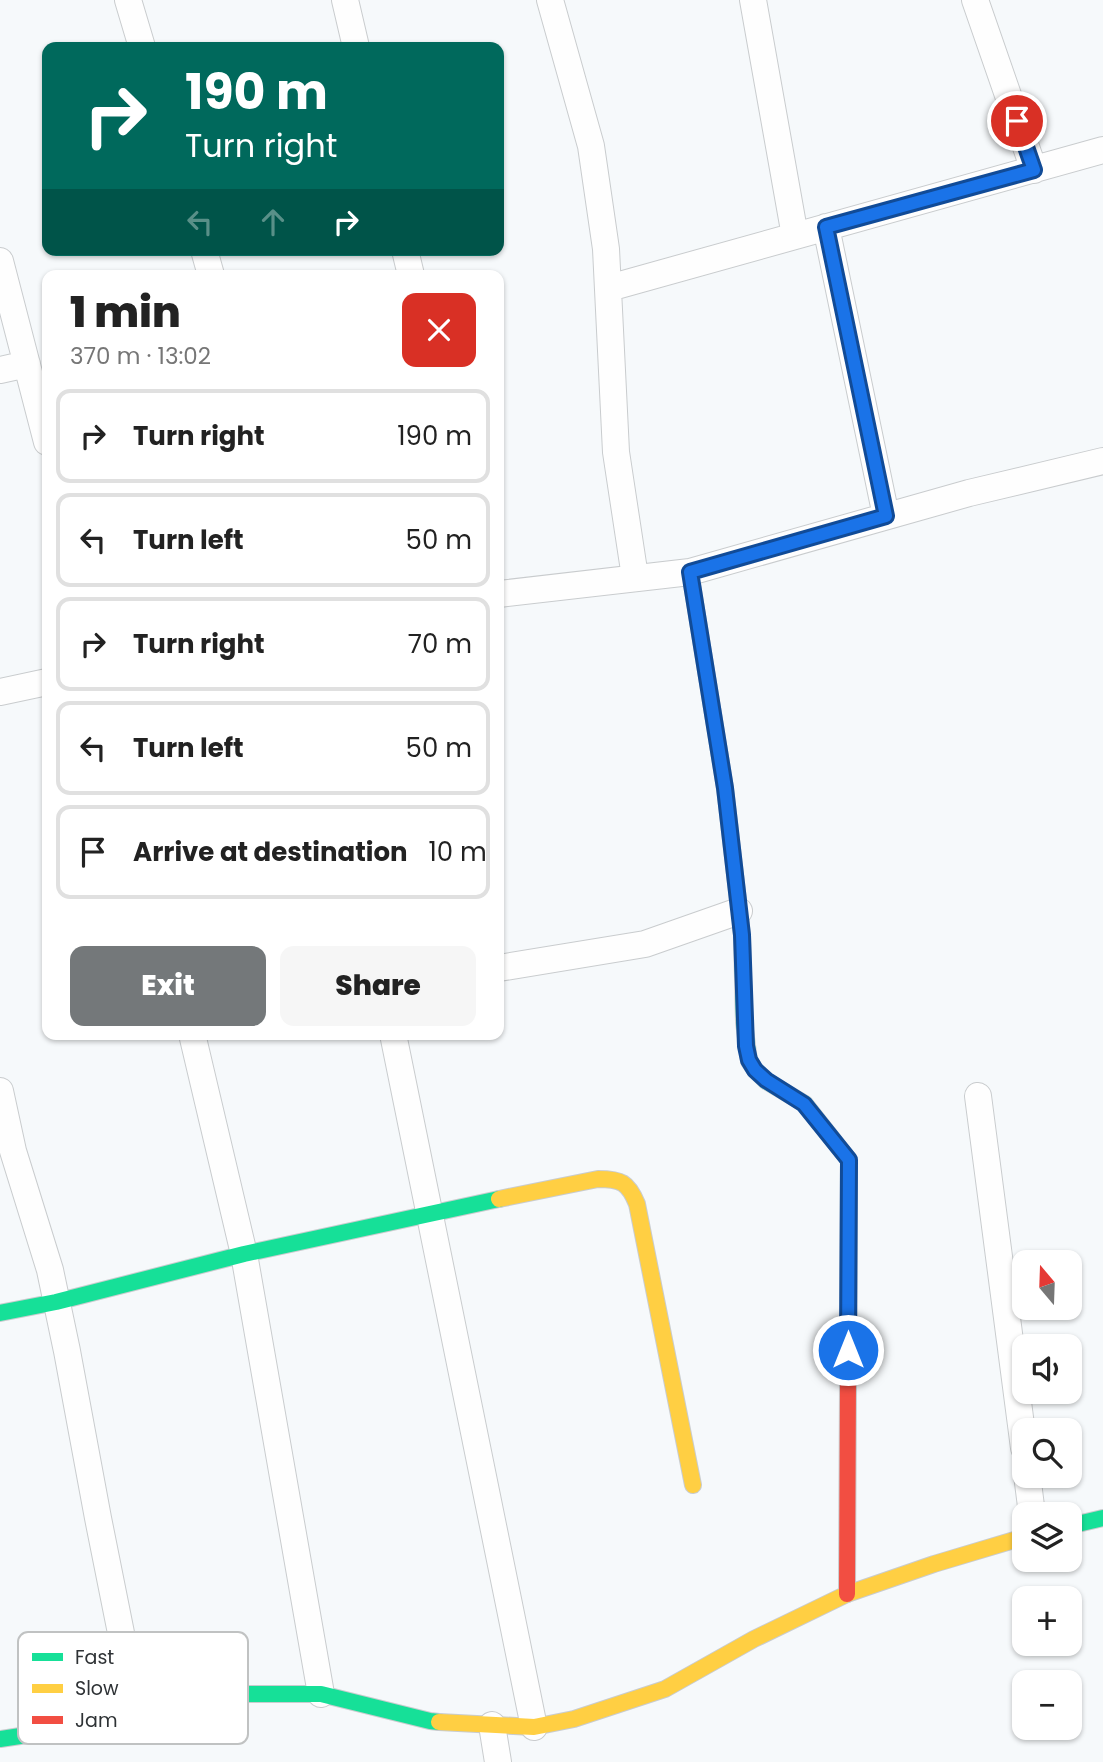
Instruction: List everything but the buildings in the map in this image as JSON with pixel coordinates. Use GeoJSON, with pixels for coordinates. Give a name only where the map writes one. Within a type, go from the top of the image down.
{"type":"FeatureCollection","features":[{"type":"Feature","properties":{"kind":"street"},"geometry":{"type":"LineString","coordinates":[[128,0],[141,42]]}},
{"type":"Feature","properties":{"kind":"street"},"geometry":{"type":"LineString","coordinates":[[345,0],[355,42]]}},
{"type":"Feature","properties":{"kind":"street"},"geometry":{"type":"LineString","coordinates":[[550,0],[591,146],[606,249],[616,452],[635,578]]}},
{"type":"Feature","properties":{"kind":"street"},"geometry":{"type":"LineString","coordinates":[[753,0],[795,236]]}},
{"type":"Feature","properties":{"kind":"street"},"geometry":{"type":"LineString","coordinates":[[975,0],[1034,170]]}},
{"type":"Feature","properties":{"kind":"street"},"geometry":{"type":"LineString","coordinates":[[609,288],[1103,150]]}},
{"type":"Feature","properties":{"kind":"street"},"geometry":{"type":"LineString","coordinates":[[826,227],[886,516]]}},
{"type":"Feature","properties":{"kind":"street"},"geometry":{"type":"LineString","coordinates":[[0,261],[42,422]]}},
{"type":"Feature","properties":{"kind":"street"},"geometry":{"type":"LineString","coordinates":[[0,370],[27,364]]}},
{"type":"Feature","properties":{"kind":"street"},"geometry":{"type":"LineString","coordinates":[[504,593],[690,572],[969,493],[1103,461]]}},
{"type":"Feature","properties":{"kind":"street"},"geometry":{"type":"LineString","coordinates":[[690,572],[725,788],[742,935],[744,1022],[749,1060],[766,1080],[804,1104],[849,1160],[847,1594]]}},
{"type":"Feature","properties":{"kind":"street"},"geometry":{"type":"LineString","coordinates":[[0,692],[42,683]]}},
{"type":"Feature","properties":{"kind":"street"},"geometry":{"type":"LineString","coordinates":[[504,967],[645,944],[739,911]]}},
{"type":"Feature","properties":{"kind":"street"},"geometry":{"type":"LineString","coordinates":[[193,1040],[244,1254],[321,1694]]}},
{"type":"Feature","properties":{"kind":"street"},"geometry":{"type":"LineString","coordinates":[[394,1040],[534,1727]]}},
{"type":"Feature","properties":{"kind":"street"},"geometry":{"type":"LineString","coordinates":[[0,1091],[13,1151],[50,1270],[121,1632]]}},
{"type":"Feature","properties":{"kind":"street"},"geometry":{"type":"LineString","coordinates":[[978,1096],[1020,1418]]}},
{"type":"Feature","properties":{"kind":"street"},"geometry":{"type":"LineString","coordinates":[[0,1313],[429,1213],[613,1179],[631,1189],[637,1204],[693,1485]]}},
{"type":"Feature","properties":{"kind":"street"},"geometry":{"type":"LineString","coordinates":[[1082,1522],[1103,1518]]}},
{"type":"Feature","properties":{"kind":"street"},"geometry":{"type":"LineString","coordinates":[[248,1694],[321,1694],[430,1721],[534,1727],[573,1719],[665,1689],[754,1639],[847,1594],[1012,1541]]}},
{"type":"Feature","properties":{"kind":"street"},"geometry":{"type":"LineString","coordinates":[[492,1725],[498,1762]]}},
{"type":"Feature","properties":{"kind":"street"},"geometry":{"type":"LineString","coordinates":[[0,1739],[18,1736]]}},
{"type":"Feature","properties":{"kind":"traffic: fast"},"geometry":{"type":"LineString","coordinates":[[690,572],[725,788],[742,935],[744,1022],[749,1061],[766,1081],[805,1104],[849,1160],[849,1166]]}},
{"type":"Feature","properties":{"kind":"traffic: fast"},"geometry":{"type":"LineString","coordinates":[[0,1313],[56,1302],[244,1254],[499,1199]]}},
{"type":"Feature","properties":{"kind":"traffic: fast"},"geometry":{"type":"LineString","coordinates":[[1082,1523],[1103,1518]]}},
{"type":"Feature","properties":{"kind":"traffic: fast"},"geometry":{"type":"LineString","coordinates":[[248,1694],[321,1694],[439,1722]]}},
{"type":"Feature","properties":{"kind":"traffic: fast"},"geometry":{"type":"LineString","coordinates":[[0,1739],[18,1736]]}},
{"type":"Feature","properties":{"kind":"traffic: slow"},"geometry":{"type":"LineString","coordinates":[[499,1199],[598,1179],[618,1181],[627,1186],[637,1204],[693,1485]]}},
{"type":"Feature","properties":{"kind":"traffic: slow"},"geometry":{"type":"LineString","coordinates":[[439,1722],[534,1727],[574,1719],[665,1689],[754,1639],[847,1594],[1012,1541]]}},
{"type":"Feature","properties":{"kind":"traffic: jam"},"geometry":{"type":"LineString","coordinates":[[847,1594],[849,1166]]}},
{"type":"Feature","properties":{"kind":"route"},"geometry":{"type":"LineString","coordinates":[[848,1350],[849,1160],[804,1104],[755,1070],[749,1060],[746,1046],[742,935],[725,788],[690,572],[886,516],[826,227],[1034,170],[1017,121]]}}]}
